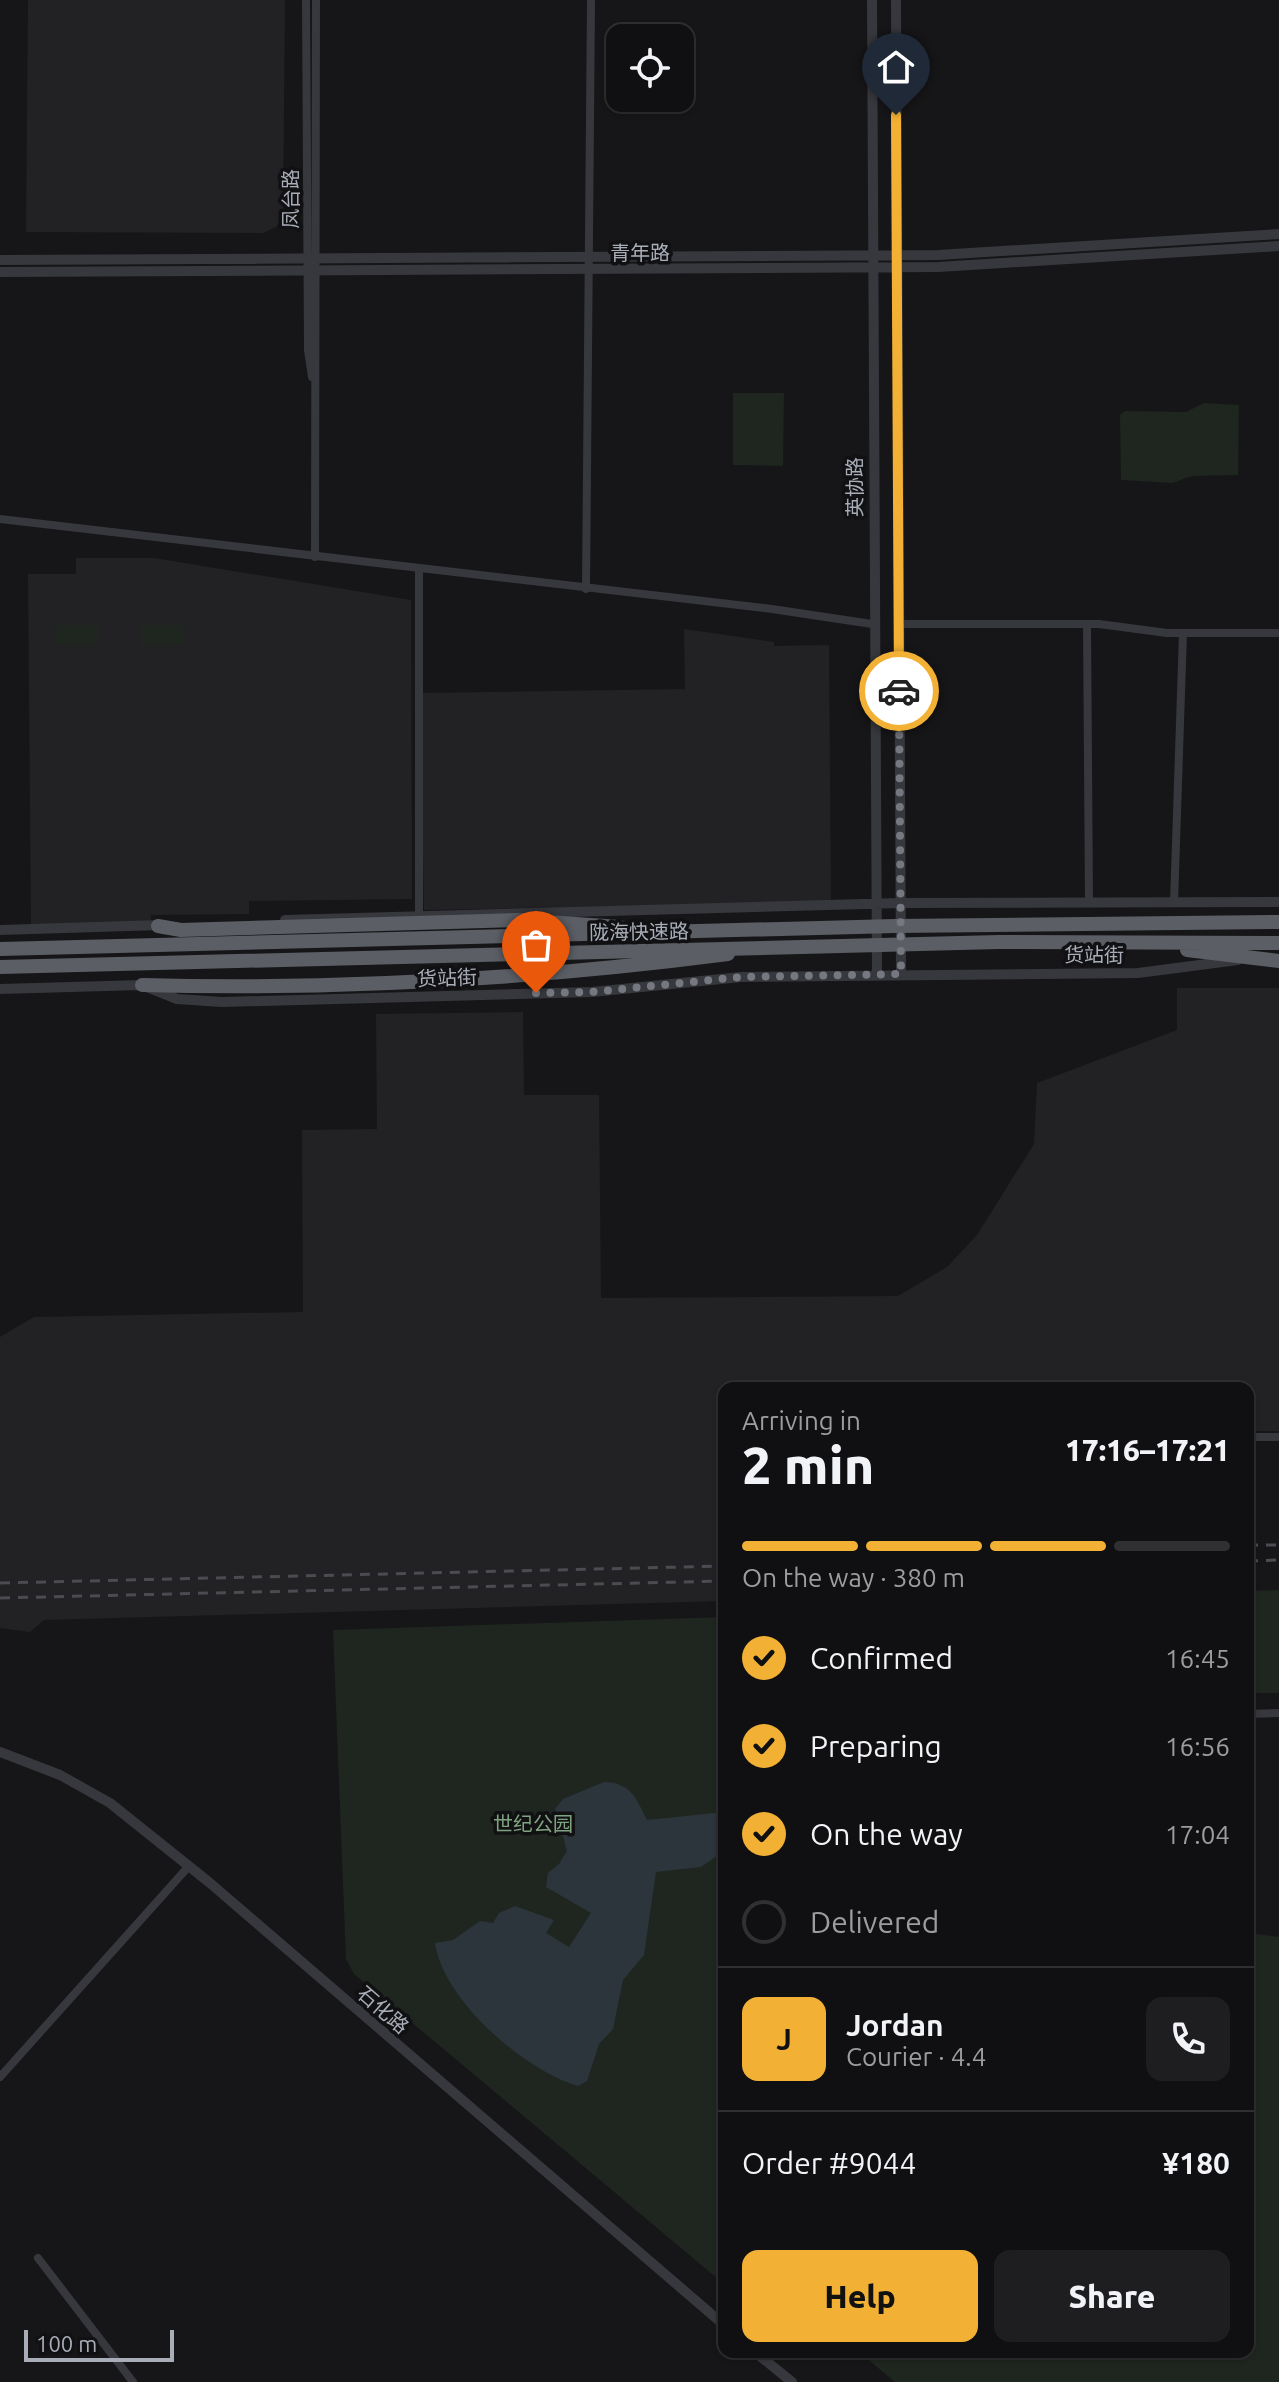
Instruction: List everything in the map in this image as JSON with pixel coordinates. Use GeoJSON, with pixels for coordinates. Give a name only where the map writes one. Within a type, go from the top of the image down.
{"type":"FeatureCollection","features":[{"type":"Feature","properties":{"kind":"highway"},"geometry":{"type":"LineString","coordinates":[[158,926],[197,930],[517,920],[690,931]]}},
{"type":"Feature","properties":{"kind":"highway","name":"陇海快速路"},"geometry":{"type":"LineString","coordinates":[[0,949],[690,931],[1279,922]]}},
{"type":"Feature","properties":{"kind":"highway"},"geometry":{"type":"LineString","coordinates":[[1127,942],[1279,961]]}},
{"type":"Feature","properties":{"kind":"highway","name":"陇海快速路"},"geometry":{"type":"LineString","coordinates":[[0,967],[780,947],[1279,943]]}},
{"type":"Feature","properties":{"kind":"highway"},"geometry":{"type":"LineString","coordinates":[[142,985],[201,987],[605,970],[780,947]]}},
{"type":"Feature","properties":{"kind":"street","name":"凤台路"},"geometry":{"type":"LineString","coordinates":[[306,0],[312,265]]}},
{"type":"Feature","properties":{"kind":"street","name":"凤台路"},"geometry":{"type":"LineString","coordinates":[[315,557],[315,398],[308,350],[316,0]]}},
{"type":"Feature","properties":{"kind":"street"},"geometry":{"type":"LineString","coordinates":[[586,589],[591,0]]}},
{"type":"Feature","properties":{"kind":"street","name":"英协路"},"geometry":{"type":"LineString","coordinates":[[872,0],[872,624],[877,974]]}},
{"type":"Feature","properties":{"kind":"street","name":"英协路"},"geometry":{"type":"LineString","coordinates":[[896,0],[901,974]]}},
{"type":"Feature","properties":{"kind":"street","name":"青年路"},"geometry":{"type":"LineString","coordinates":[[896,262],[1279,234]]}},
{"type":"Feature","properties":{"kind":"street","name":"青年路"},"geometry":{"type":"LineString","coordinates":[[0,260],[312,265],[896,262],[1279,246]]}},
{"type":"Feature","properties":{"kind":"street","name":"青年路"},"geometry":{"type":"LineString","coordinates":[[0,272],[312,265]]}},
{"type":"Feature","properties":{"kind":"street"},"geometry":{"type":"LineString","coordinates":[[0,519],[166,536],[419,570],[772,609],[872,624]]}},
{"type":"Feature","properties":{"kind":"street"},"geometry":{"type":"LineString","coordinates":[[419,570],[419,915]]}},
{"type":"Feature","properties":{"kind":"street"},"geometry":{"type":"LineString","coordinates":[[898,624],[1087,624],[1128,625],[1183,633],[1279,633]]}},
{"type":"Feature","properties":{"kind":"street"},"geometry":{"type":"LineString","coordinates":[[1087,624],[1089,902]]}},
{"type":"Feature","properties":{"kind":"street"},"geometry":{"type":"LineString","coordinates":[[1174,903],[1183,633]]}},
{"type":"Feature","properties":{"kind":"street"},"geometry":{"type":"LineString","coordinates":[[0,930],[419,915],[901,903],[1279,902]]}},
{"type":"Feature","properties":{"kind":"street","name":"货站街"},"geometry":{"type":"LineString","coordinates":[[0,989],[142,985],[177,999],[222,1002],[592,992],[741,977],[1138,973],[1279,954]]}},
{"type":"Feature","properties":{"kind":"street"},"geometry":{"type":"LineString","coordinates":[[1254,1437],[1279,1437]]}},
{"type":"Feature","properties":{"kind":"street"},"geometry":{"type":"LineString","coordinates":[[1254,1714],[1279,1713]]}},
{"type":"Feature","properties":{"kind":"street","name":"石化路"},"geometry":{"type":"LineString","coordinates":[[0,1752],[60,1775],[110,1803],[189,1866],[718,2320]]}},
{"type":"Feature","properties":{"kind":"street"},"geometry":{"type":"LineString","coordinates":[[0,2077],[189,1866]]}},
{"type":"Feature","properties":{"kind":"street"},"geometry":{"type":"LineString","coordinates":[[38,2258],[133,2382]]}},
{"type":"Feature","properties":{"kind":"street"},"geometry":{"type":"LineString","coordinates":[[762,2358],[792,2382]]}},
{"type":"Feature","properties":{"kind":"shaded area"},"geometry":{"type":"Polygon","coordinates":[[[28,0],[285,0],[283,217],[276,227],[263,233],[26,232],[28,0]]]}},
{"type":"Feature","properties":{"kind":"shaded area"},"geometry":{"type":"Polygon","coordinates":[[[76,558],[154,558],[411,600],[412,899],[249,901],[249,914],[151,915],[151,924],[31,926],[28,574],[76,574],[76,558]]]}},
{"type":"Feature","properties":{"kind":"shaded area"},"geometry":{"type":"Polygon","coordinates":[[[684,629],[774,642],[774,646],[829,645],[831,904],[424,910],[420,693],[685,689],[684,629]]]}},
{"type":"Feature","properties":{"kind":"shaded area"},"geometry":{"type":"Polygon","coordinates":[[[1177,988],[1279,988],[1279,1431],[1254,1431],[1254,1382],[718,1382],[718,1601],[44,1620],[30,1632],[0,1628],[0,1337],[34,1317],[303,1312],[302,1130],[377,1129],[376,1014],[523,1012],[524,1095],[599,1095],[601,1298],[898,1296],[947,1267],[977,1235],[1034,1144],[1037,1083],[1177,1030],[1177,988]]]}},
{"type":"Feature","properties":{"kind":"shaded area"},"geometry":{"type":"Polygon","coordinates":[[[604,1782],[627,1789],[647,1820],[718,1813],[718,1855],[701,1867],[656,1872],[644,1955],[623,1980],[613,2029],[599,2044],[587,2081],[578,2086],[534,2065],[490,2030],[453,1987],[441,1965],[435,1943],[453,1940],[480,1921],[493,1923],[499,1913],[515,1906],[554,1920],[546,1933],[569,1947],[591,1913],[546,1887],[548,1873],[559,1864],[567,1851],[555,1809],[563,1799],[604,1782]]]}},
{"type":"Feature","properties":{"kind":"green space"},"geometry":{"type":"Polygon","coordinates":[[[733,393],[784,393],[783,466],[733,465],[733,393]]]}},
{"type":"Feature","properties":{"kind":"green space"},"geometry":{"type":"Polygon","coordinates":[[[1204,403],[1239,405],[1238,475],[1192,476],[1172,483],[1121,480],[1120,415],[1125,411],[1186,412],[1204,403]]]}},
{"type":"Feature","properties":{"kind":"green space"},"geometry":{"type":"Polygon","coordinates":[[[56,625],[98,625],[98,645],[56,645],[56,625]]]}},
{"type":"Feature","properties":{"kind":"green space"},"geometry":{"type":"Polygon","coordinates":[[[141,625],[183,625],[183,645],[141,645],[141,625]]]}},
{"type":"Feature","properties":{"kind":"green space"},"geometry":{"type":"Polygon","coordinates":[[[1279,1590],[1279,1693],[1254,1693],[1254,1591],[1279,1590]]]}},
{"type":"Feature","properties":{"kind":"green space","name":"世纪公园"},"geometry":{"type":"Polygon","coordinates":[[[718,1617],[718,2279],[354,1974],[346,1959],[333,1630],[718,1617]]]}},
{"type":"Feature","properties":{"kind":"green space"},"geometry":{"type":"Polygon","coordinates":[[[1254,1934],[1279,1937],[1279,2382],[895,2382],[866,2358],[1254,2358],[1254,1934]]]}},
{"type":"Feature","properties":{"kind":"railway"},"geometry":{"type":"LineString","coordinates":[[1254,1545],[1279,1545]]}},
{"type":"Feature","properties":{"kind":"railway"},"geometry":{"type":"LineString","coordinates":[[1254,1561],[1279,1560]]}},
{"type":"Feature","properties":{"kind":"railway"},"geometry":{"type":"LineString","coordinates":[[0,1583],[718,1566]]}},
{"type":"Feature","properties":{"kind":"railway"},"geometry":{"type":"LineString","coordinates":[[0,1598],[718,1581]]}},
{"type":"Feature","properties":{"kind":"way so far"},"geometry":{"type":"LineString","coordinates":[[536,993],[592,992],[741,977],[901,974],[899,691]]}},
{"type":"Feature","properties":{"kind":"route"},"geometry":{"type":"LineString","coordinates":[[896,115],[899,691]]}}]}
